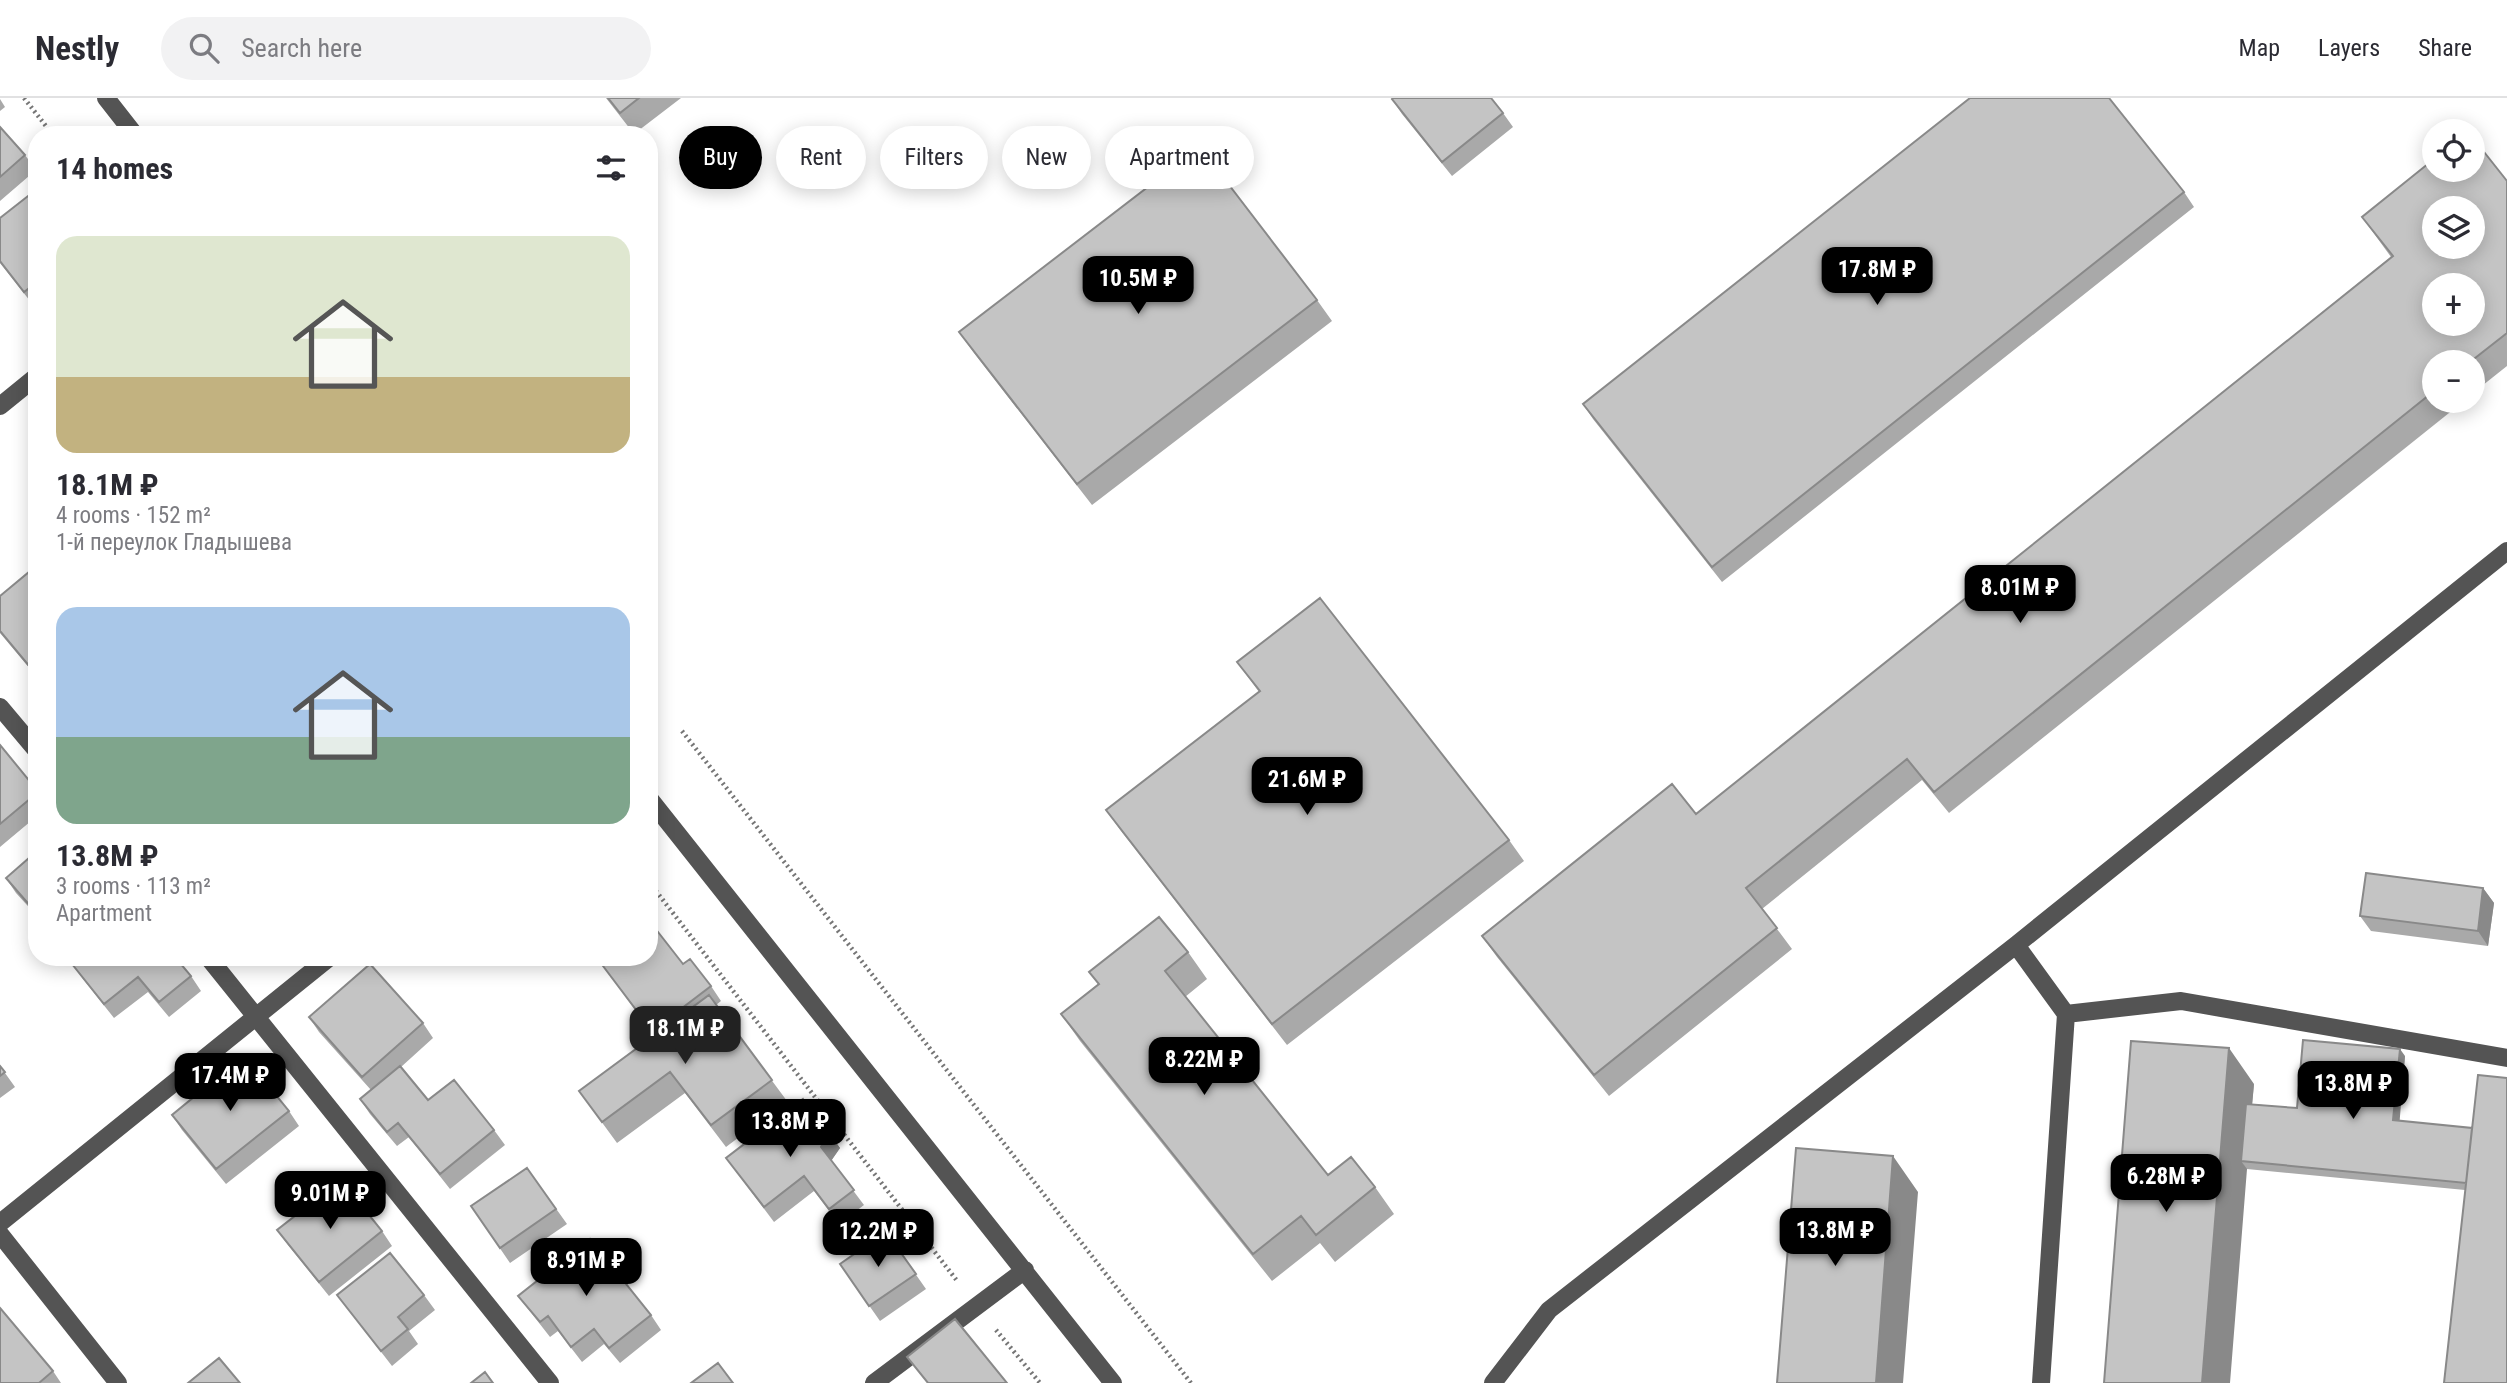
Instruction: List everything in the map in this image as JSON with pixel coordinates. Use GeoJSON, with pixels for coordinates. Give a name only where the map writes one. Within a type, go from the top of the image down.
{"type":"FeatureCollection","features":[{"type":"Feature","properties":{"kind":"street"},"geometry":{"type":"LineString","coordinates":[[106,98],[128,126]]}},
{"type":"Feature","properties":{"kind":"street"},"geometry":{"type":"LineString","coordinates":[[0,406],[28,383]]}},
{"type":"Feature","properties":{"kind":"street"},"geometry":{"type":"LineString","coordinates":[[1493,1383],[1549,1310],[2016,945],[2507,551]]}},
{"type":"Feature","properties":{"kind":"street"},"geometry":{"type":"LineString","coordinates":[[0,707],[28,740]]}},
{"type":"Feature","properties":{"kind":"street"},"geometry":{"type":"LineString","coordinates":[[658,809],[1113,1383]]}},
{"type":"Feature","properties":{"kind":"street"},"geometry":{"type":"LineString","coordinates":[[2016,945],[2066,1014],[2041,1383]]}},
{"type":"Feature","properties":{"kind":"street"},"geometry":{"type":"LineString","coordinates":[[215,966],[550,1383]]}},
{"type":"Feature","properties":{"kind":"street"},"geometry":{"type":"LineString","coordinates":[[0,1223],[319,966]]}},
{"type":"Feature","properties":{"kind":"street"},"geometry":{"type":"LineString","coordinates":[[2066,1014],[2181,1001],[2507,1058]]}},
{"type":"Feature","properties":{"kind":"street"},"geometry":{"type":"LineString","coordinates":[[0,1234],[118,1383]]}},
{"type":"Feature","properties":{"kind":"street"},"geometry":{"type":"LineString","coordinates":[[874,1383],[1025,1270]]}},
{"type":"Feature","properties":{"kind":"path"},"geometry":{"type":"LineString","coordinates":[[24,98],[46,126]]}},
{"type":"Feature","properties":{"kind":"path"},"geometry":{"type":"LineString","coordinates":[[682,731],[1191,1383]]}},
{"type":"Feature","properties":{"kind":"path"},"geometry":{"type":"LineString","coordinates":[[658,894],[978,1307],[1040,1383]]}},
{"type":"Feature","properties":{"kind":"building"},"geometry":{"type":"Polygon","coordinates":[[[608,98],[639,98],[620,113],[608,98]]]}},
{"type":"Feature","properties":{"kind":"building"},"geometry":{"type":"Polygon","coordinates":[[[1393,98],[1491,98],[1503,113],[1442,162],[1393,98]]]}},
{"type":"Feature","properties":{"kind":"building"},"geometry":{"type":"Polygon","coordinates":[[[1970,98],[2109,98],[2184,192],[1712,567],[1583,404],[1970,98]]]}},
{"type":"Feature","properties":{"kind":"building"},"geometry":{"type":"Polygon","coordinates":[[[0,127],[25,155],[0,177],[0,127]]]}},
{"type":"Feature","properties":{"kind":"building"},"geometry":{"type":"Polygon","coordinates":[[[2485,153],[2507,181],[2507,333],[2485,350],[2422,350],[2422,401],[1934,792],[1907,759],[1746,888],[1777,928],[1594,1075],[1482,936],[1672,784],[1696,814],[2393,256],[2362,217],[2422,169],[2422,182],[2485,182],[2485,153]]]}},
{"type":"Feature","properties":{"kind":"building"},"geometry":{"type":"Polygon","coordinates":[[[1145,189],[1232,189],[1317,300],[1077,484],[959,332],[1145,189]]]}},
{"type":"Feature","properties":{"kind":"building"},"geometry":{"type":"Polygon","coordinates":[[[28,196],[28,289],[24,292],[0,261],[0,218],[28,196]]]}},
{"type":"Feature","properties":{"kind":"building"},"geometry":{"type":"Polygon","coordinates":[[[28,573],[28,665],[0,631],[0,596],[28,573]]]}},
{"type":"Feature","properties":{"kind":"building"},"geometry":{"type":"Polygon","coordinates":[[[1320,598],[1509,840],[1272,1024],[1106,810],[1260,691],[1237,662],[1320,598]]]}},
{"type":"Feature","properties":{"kind":"building"},"geometry":{"type":"Polygon","coordinates":[[[0,745],[28,779],[28,801],[0,824],[0,745]]]}},
{"type":"Feature","properties":{"kind":"building"},"geometry":{"type":"Polygon","coordinates":[[[28,859],[28,903],[6,878],[28,859]]]}},
{"type":"Feature","properties":{"kind":"building"},"geometry":{"type":"Polygon","coordinates":[[[2366,873],[2483,888],[2478,931],[2360,916],[2366,873]]]}},
{"type":"Feature","properties":{"kind":"building"},"geometry":{"type":"Polygon","coordinates":[[[1159,917],[1188,952],[1165,971],[1328,1175],[1351,1157],[1375,1187],[1316,1235],[1301,1216],[1253,1254],[1061,1014],[1099,984],[1089,972],[1159,917]]]}},
{"type":"Feature","properties":{"kind":"building"},"geometry":{"type":"Polygon","coordinates":[[[658,932],[683,964],[690,959],[711,986],[652,1031],[603,966],[658,966],[658,932]]]}},
{"type":"Feature","properties":{"kind":"building"},"geometry":{"type":"Polygon","coordinates":[[[74,966],[183,966],[191,976],[159,1002],[138,977],[104,1004],[74,966]]]}},
{"type":"Feature","properties":{"kind":"building"},"geometry":{"type":"Polygon","coordinates":[[[368,966],[372,966],[423,1023],[362,1077],[309,1017],[368,966]]]}},
{"type":"Feature","properties":{"kind":"building"},"geometry":{"type":"Polygon","coordinates":[[[709,995],[772,1080],[711,1125],[670,1072],[602,1122],[579,1091],[709,995]]]}},
{"type":"Feature","properties":{"kind":"building"},"geometry":{"type":"Polygon","coordinates":[[[2303,1040],[2400,1049],[2393,1120],[2472,1128],[2466,1183],[2241,1161],[2246,1104],[2297,1108],[2303,1040]]]}},
{"type":"Feature","properties":{"kind":"building"},"geometry":{"type":"Polygon","coordinates":[[[2131,1041],[2229,1048],[2202,1383],[2104,1383],[2131,1041]]]}},
{"type":"Feature","properties":{"kind":"building"},"geometry":{"type":"Polygon","coordinates":[[[244,1056],[289,1111],[216,1169],[172,1115],[244,1056]]]}},
{"type":"Feature","properties":{"kind":"building"},"geometry":{"type":"Polygon","coordinates":[[[400,1066],[428,1100],[454,1080],[494,1130],[440,1174],[398,1123],[387,1132],[360,1099],[400,1066]]]}},
{"type":"Feature","properties":{"kind":"building"},"geometry":{"type":"Polygon","coordinates":[[[2478,1075],[2507,1078],[2507,1383],[2444,1383],[2478,1075]]]}},
{"type":"Feature","properties":{"kind":"building"},"geometry":{"type":"Polygon","coordinates":[[[803,1099],[829,1133],[821,1147],[854,1190],[829,1209],[804,1176],[764,1207],[726,1158],[803,1099]]]}},
{"type":"Feature","properties":{"kind":"building"},"geometry":{"type":"Polygon","coordinates":[[[1796,1148],[1893,1156],[1876,1383],[1777,1383],[1796,1148]]]}},
{"type":"Feature","properties":{"kind":"building"},"geometry":{"type":"Polygon","coordinates":[[[527,1168],[556,1209],[500,1248],[471,1206],[527,1168]]]}},
{"type":"Feature","properties":{"kind":"building"},"geometry":{"type":"Polygon","coordinates":[[[341,1180],[382,1231],[319,1282],[277,1230],[341,1180]]]}},
{"type":"Feature","properties":{"kind":"building"},"geometry":{"type":"Polygon","coordinates":[[[886,1232],[916,1274],[869,1306],[840,1264],[886,1232]]]}},
{"type":"Feature","properties":{"kind":"building"},"geometry":{"type":"Polygon","coordinates":[[[590,1239],[651,1315],[609,1348],[594,1329],[571,1347],[548,1316],[540,1322],[518,1296],[590,1239]]]}},
{"type":"Feature","properties":{"kind":"building"},"geometry":{"type":"Polygon","coordinates":[[[390,1253],[424,1295],[398,1317],[408,1329],[381,1351],[337,1295],[390,1253]]]}},
{"type":"Feature","properties":{"kind":"building"},"geometry":{"type":"Polygon","coordinates":[[[0,1308],[53,1371],[39,1383],[0,1383],[0,1308]]]}},
{"type":"Feature","properties":{"kind":"building"},"geometry":{"type":"Polygon","coordinates":[[[955,1319],[1007,1383],[928,1383],[907,1357],[955,1319]]]}},
{"type":"Feature","properties":{"kind":"building"},"geometry":{"type":"Polygon","coordinates":[[[219,1358],[240,1383],[188,1383],[219,1358]]]}},
{"type":"Feature","properties":{"kind":"building"},"geometry":{"type":"Polygon","coordinates":[[[718,1363],[733,1383],[691,1383],[718,1363]]]}},
{"type":"Feature","properties":{"kind":"building"},"geometry":{"type":"Polygon","coordinates":[[[485,1372],[493,1383],[471,1383],[485,1372]]]}}]}
